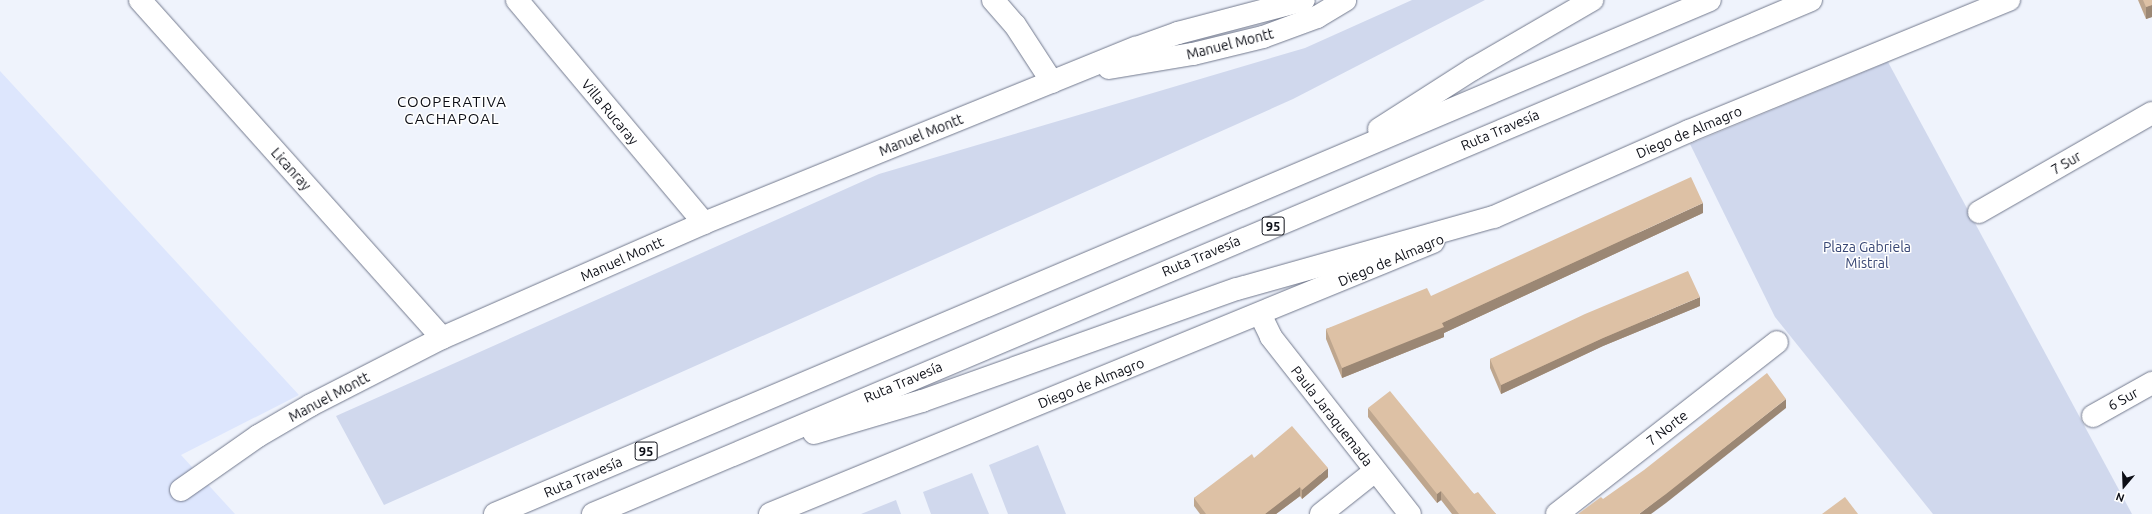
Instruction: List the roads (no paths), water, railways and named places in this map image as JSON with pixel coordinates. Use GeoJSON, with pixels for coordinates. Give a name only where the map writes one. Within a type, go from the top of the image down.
{"type":"FeatureCollection","features":[{"type":"Feature","properties":{"kind":"main road","name":"Licanray"},"geometry":{"type":"LineString","coordinates":[[140,0],[442,338]]}},
{"type":"Feature","properties":{"kind":"main road","name":"Villa Rucaray"},"geometry":{"type":"LineString","coordinates":[[517,0],[704,223]]}},
{"type":"Feature","properties":{"kind":"main road"},"geometry":{"type":"LineString","coordinates":[[993,0],[1015,25],[1052,82]]}},
{"type":"Feature","properties":{"kind":"main road","name":"Manuel Montt"},"geometry":{"type":"LineString","coordinates":[[181,490],[258,436],[311,405],[442,338],[704,223],[1052,82],[1084,71],[1178,33],[1304,0]]}},
{"type":"Feature","properties":{"kind":"main road","name":"Manuel Montt"},"geometry":{"type":"LineString","coordinates":[[1084,71],[1163,60],[1263,37],[1311,20],[1344,0]]}},
{"type":"Feature","properties":{"kind":"main road"},"geometry":{"type":"LineString","coordinates":[[1331,160],[1428,97],[1592,0]]}},
{"type":"Feature","properties":{"kind":"main road","name":"Ruta Travesía"},"geometry":{"type":"LineString","coordinates":[[495,514],[1710,0]]}},
{"type":"Feature","properties":{"kind":"main road","name":"Ruta Travesía"},"geometry":{"type":"LineString","coordinates":[[593,514],[1811,0]]}},
{"type":"Feature","properties":{"kind":"main road","name":"Diego de Almagro"},"geometry":{"type":"LineString","coordinates":[[770,514],[1260,314],[1494,216],[1689,131],[2009,0]]}},
{"type":"Feature","properties":{"kind":"main road","name":"7 Sur"},"geometry":{"type":"LineString","coordinates":[[1979,212],[2152,114]]}},
{"type":"Feature","properties":{"kind":"main road"},"geometry":{"type":"LineString","coordinates":[[735,454],[829,429],[922,401],[1238,289],[1494,216]]}},
{"type":"Feature","properties":{"kind":"main road","name":"Paula Jaraquemada"},"geometry":{"type":"LineString","coordinates":[[1260,314],[1271,337],[1410,514]]}},
{"type":"Feature","properties":{"kind":"main road","name":"7 Norte"},"geometry":{"type":"LineString","coordinates":[[1557,514],[1777,342]]}},
{"type":"Feature","properties":{"kind":"main road","name":"6 Sur"},"geometry":{"type":"LineString","coordinates":[[2093,416],[2152,383]]}},
{"type":"Feature","properties":{"kind":"main road"},"geometry":{"type":"LineString","coordinates":[[1321,514],[1375,471]]}},
{"type":"Feature","properties":{"kind":"district","name":"COOPERATIVA CACHAPOAL"},"geometry":{"type":"Point","coordinates":[452,110]}},
{"type":"Feature","properties":{"kind":"park label","name":"Plaza Gabriela Mistral"},"geometry":{"type":"Point","coordinates":[1867,256]}}]}
